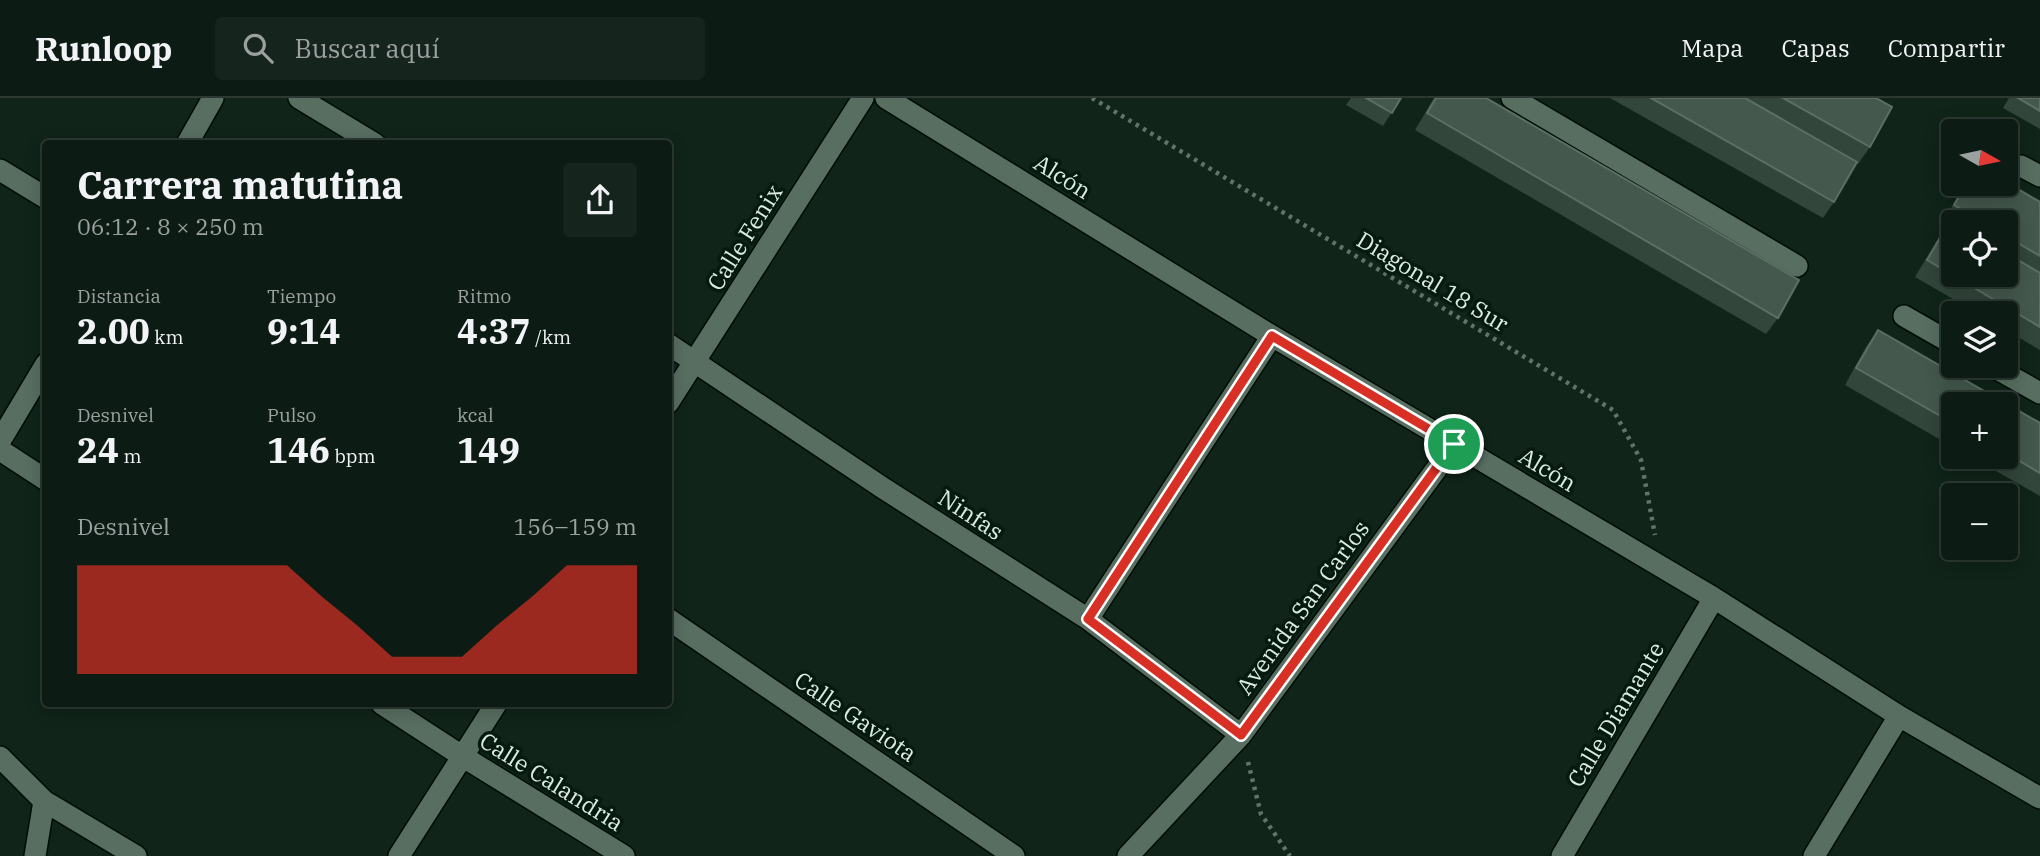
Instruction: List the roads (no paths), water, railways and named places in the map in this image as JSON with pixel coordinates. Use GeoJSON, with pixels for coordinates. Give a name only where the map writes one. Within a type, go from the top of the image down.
{"type":"FeatureCollection","features":[{"type":"Feature","properties":{"kind":"street"},"geometry":{"type":"LineString","coordinates":[[189,140],[213,98]]}},
{"type":"Feature","properties":{"kind":"street"},"geometry":{"type":"LineString","coordinates":[[299,98],[368,140]]}},
{"type":"Feature","properties":{"kind":"street","name":"Calle Fenix"},"geometry":{"type":"LineString","coordinates":[[672,397],[863,98]]}},
{"type":"Feature","properties":{"kind":"street","name":"Alcón"},"geometry":{"type":"LineString","coordinates":[[886,98],[1272,336],[1714,598],[1899,716],[2040,798]]}},
{"type":"Feature","properties":{"kind":"street"},"geometry":{"type":"LineString","coordinates":[[1512,98],[1797,266]]}},
{"type":"Feature","properties":{"kind":"street"},"geometry":{"type":"LineString","coordinates":[[0,170],[42,196]]}},
{"type":"Feature","properties":{"kind":"street"},"geometry":{"type":"LineString","coordinates":[[1904,316],[1941,337]]}},
{"type":"Feature","properties":{"kind":"street"},"geometry":{"type":"LineString","coordinates":[[1088,619],[1272,336]]}},
{"type":"Feature","properties":{"kind":"street","name":"Ninfas"},"geometry":{"type":"LineString","coordinates":[[672,347],[883,488],[1088,619],[1241,735]]}},
{"type":"Feature","properties":{"kind":"street"},"geometry":{"type":"LineString","coordinates":[[0,441],[42,371]]}},
{"type":"Feature","properties":{"kind":"street"},"geometry":{"type":"LineString","coordinates":[[2013,378],[2040,393]]}},
{"type":"Feature","properties":{"kind":"street","name":"Avenida San Carlos"},"geometry":{"type":"LineString","coordinates":[[1128,856],[1241,735],[1454,444]]}},
{"type":"Feature","properties":{"kind":"street"},"geometry":{"type":"LineString","coordinates":[[0,450],[42,477]]}},
{"type":"Feature","properties":{"kind":"street","name":"Calle Diamante"},"geometry":{"type":"LineString","coordinates":[[1562,856],[1714,598]]}},
{"type":"Feature","properties":{"kind":"street","name":"Calle Gaviota"},"geometry":{"type":"LineString","coordinates":[[672,622],[1014,856]]}},
{"type":"Feature","properties":{"kind":"street","name":"Calle Calandria"},"geometry":{"type":"LineString","coordinates":[[388,707],[624,856]]}},
{"type":"Feature","properties":{"kind":"street"},"geometry":{"type":"LineString","coordinates":[[399,856],[494,707]]}},
{"type":"Feature","properties":{"kind":"street"},"geometry":{"type":"LineString","coordinates":[[1814,856],[1899,716]]}},
{"type":"Feature","properties":{"kind":"street"},"geometry":{"type":"LineString","coordinates":[[0,757],[44,801],[136,856]]}},
{"type":"Feature","properties":{"kind":"street"},"geometry":{"type":"LineString","coordinates":[[35,856],[44,801]]}}]}
